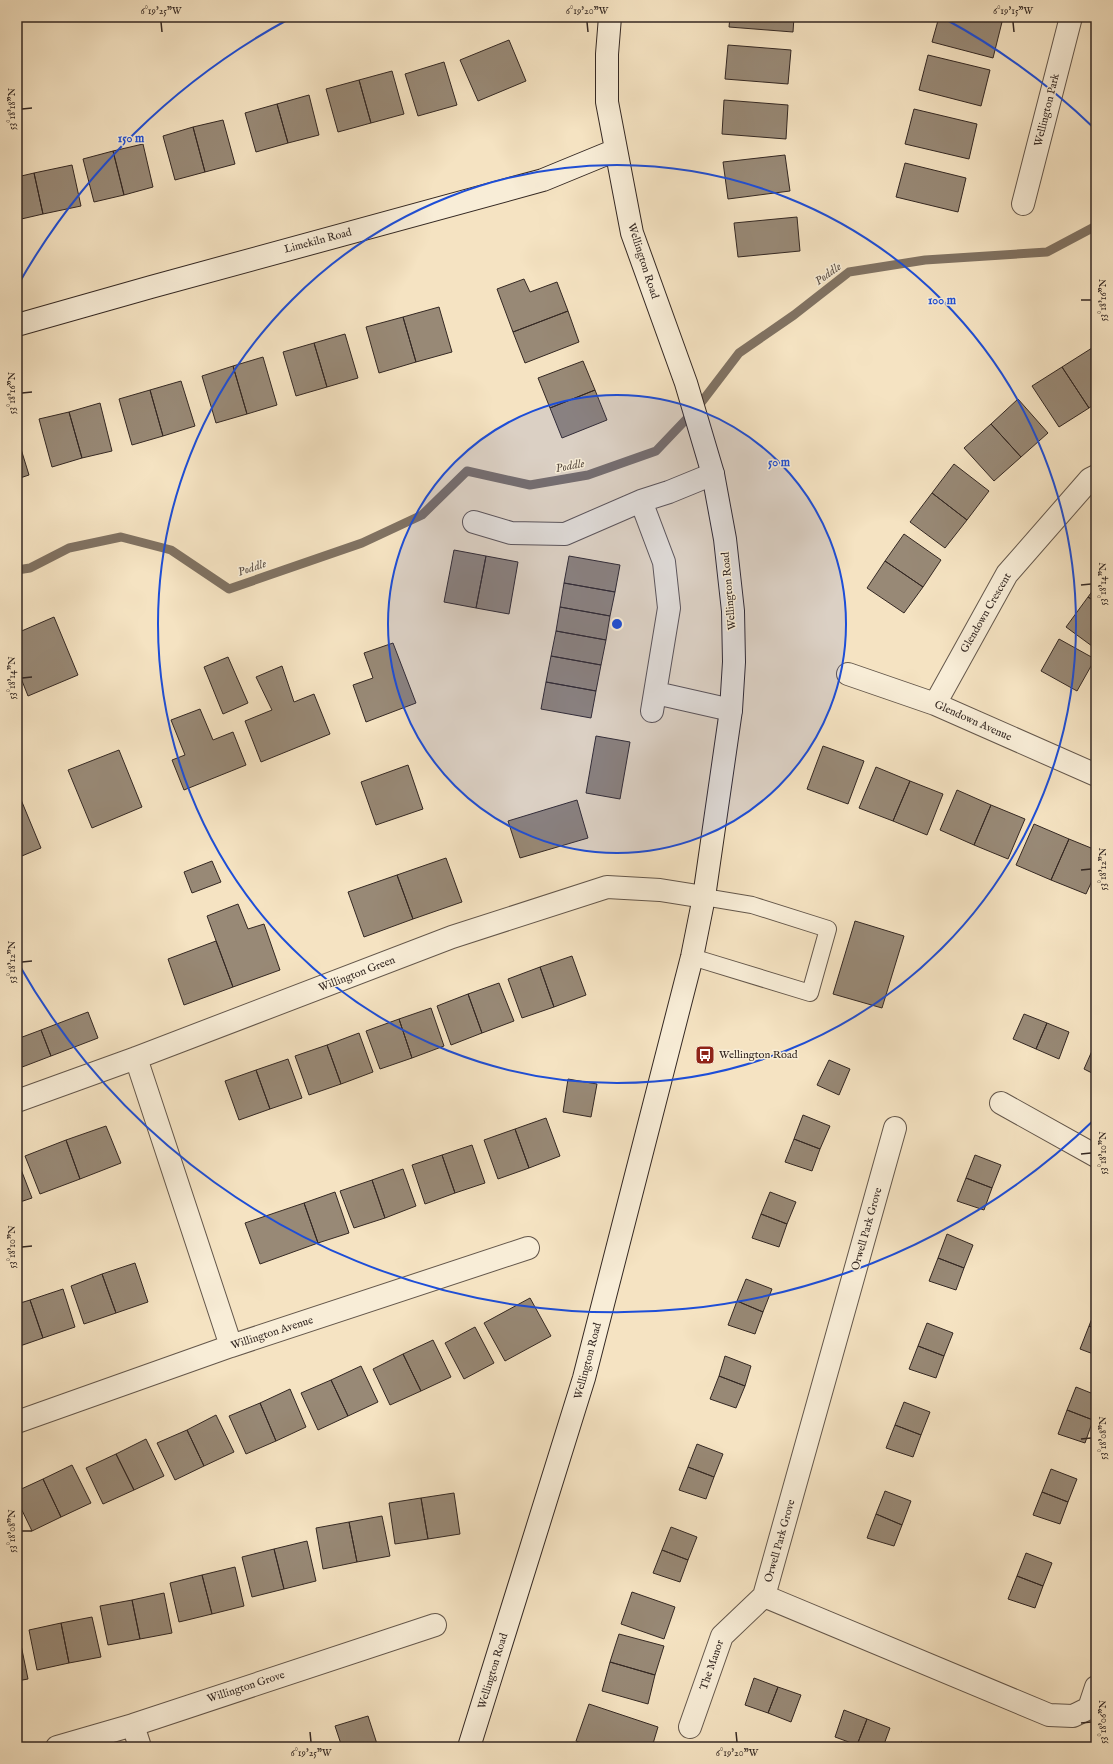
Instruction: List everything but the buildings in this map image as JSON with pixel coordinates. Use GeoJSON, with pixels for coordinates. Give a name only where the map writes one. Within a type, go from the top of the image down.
{"type":"FeatureCollection","features":[{"type":"Feature","properties":{"kind":"street","name":"Wellington Road"},"geometry":{"type":"LineString","coordinates":[[469,1747],[584,1378],[692,957],[704,897],[731,710],[734,662],[733,611],[725,539],[713,474],[686,383],[632,233],[607,102],[607,54],[610,17]]}},
{"type":"Feature","properties":{"kind":"street","name":"Wellington Park"},"geometry":{"type":"LineString","coordinates":[[1023,204],[1071,17]]}},
{"type":"Feature","properties":{"kind":"street","name":"Limekiln Road"},"geometry":{"type":"LineString","coordinates":[[17,325],[543,180],[616,150]]}},
{"type":"Feature","properties":{"kind":"street"},"geometry":{"type":"LineString","coordinates":[[474,522],[511,533],[564,534],[641,501],[669,492],[713,474]]}},
{"type":"Feature","properties":{"kind":"street","name":"Glendown Crescent"},"geometry":{"type":"LineString","coordinates":[[935,704],[1007,574],[1090,479],[1096,476]]}},
{"type":"Feature","properties":{"kind":"street"},"geometry":{"type":"LineString","coordinates":[[641,501],[664,562],[669,608],[654,702],[731,710]]}},
{"type":"Feature","properties":{"kind":"street","name":"Glendown Avenue"},"geometry":{"type":"LineString","coordinates":[[848,674],[935,704],[1096,775]]}},
{"type":"Feature","properties":{"kind":"street","name":"Willington Green"},"geometry":{"type":"LineString","coordinates":[[17,1101],[136,1058],[452,937],[607,887],[660,890],[704,897]]}},
{"type":"Feature","properties":{"kind":"street"},"geometry":{"type":"LineString","coordinates":[[136,1058],[231,1346]]}},
{"type":"Feature","properties":{"kind":"street"},"geometry":{"type":"LineString","coordinates":[[1001,1103],[1096,1156]]}},
{"type":"Feature","properties":{"kind":"street","name":"Orwell Park Grove"},"geometry":{"type":"LineString","coordinates":[[895,1128],[764,1596],[1049,1715],[1073,1716],[1089,1708],[1096,1687]]}},
{"type":"Feature","properties":{"kind":"street","name":"Willington Avenue"},"geometry":{"type":"LineString","coordinates":[[17,1422],[231,1346],[528,1248]]}},
{"type":"Feature","properties":{"kind":"street","name":"The Manor"},"geometry":{"type":"LineString","coordinates":[[690,1727],[722,1636],[764,1596]]}},
{"type":"Feature","properties":{"kind":"street","name":"Willington Grove"},"geometry":{"type":"LineString","coordinates":[[57,1747],[133,1725],[435,1625]]}},
{"type":"Feature","properties":{"kind":"street"},"geometry":{"type":"LineString","coordinates":[[133,1725],[140,1747]]}},
{"type":"Feature","properties":{"kind":"lane"},"geometry":{"type":"LineString","coordinates":[[692,957],[810,993],[828,929],[752,905],[704,897]]}},
{"type":"Feature","properties":{"kind":"waterway","name":"Poddle"},"geometry":{"type":"LineString","coordinates":[[17,570],[30,568],[69,548],[121,537],[171,550],[229,589],[362,543],[422,515],[467,471],[530,485],[588,475],[656,451],[697,408],[739,353],[794,315],[849,272],[925,260],[1047,252],[1096,226]]}},
{"type":"Feature","properties":{"kind":"place","name":"Wellington Road"},"geometry":{"type":"Point","coordinates":[705,1055]}}]}
